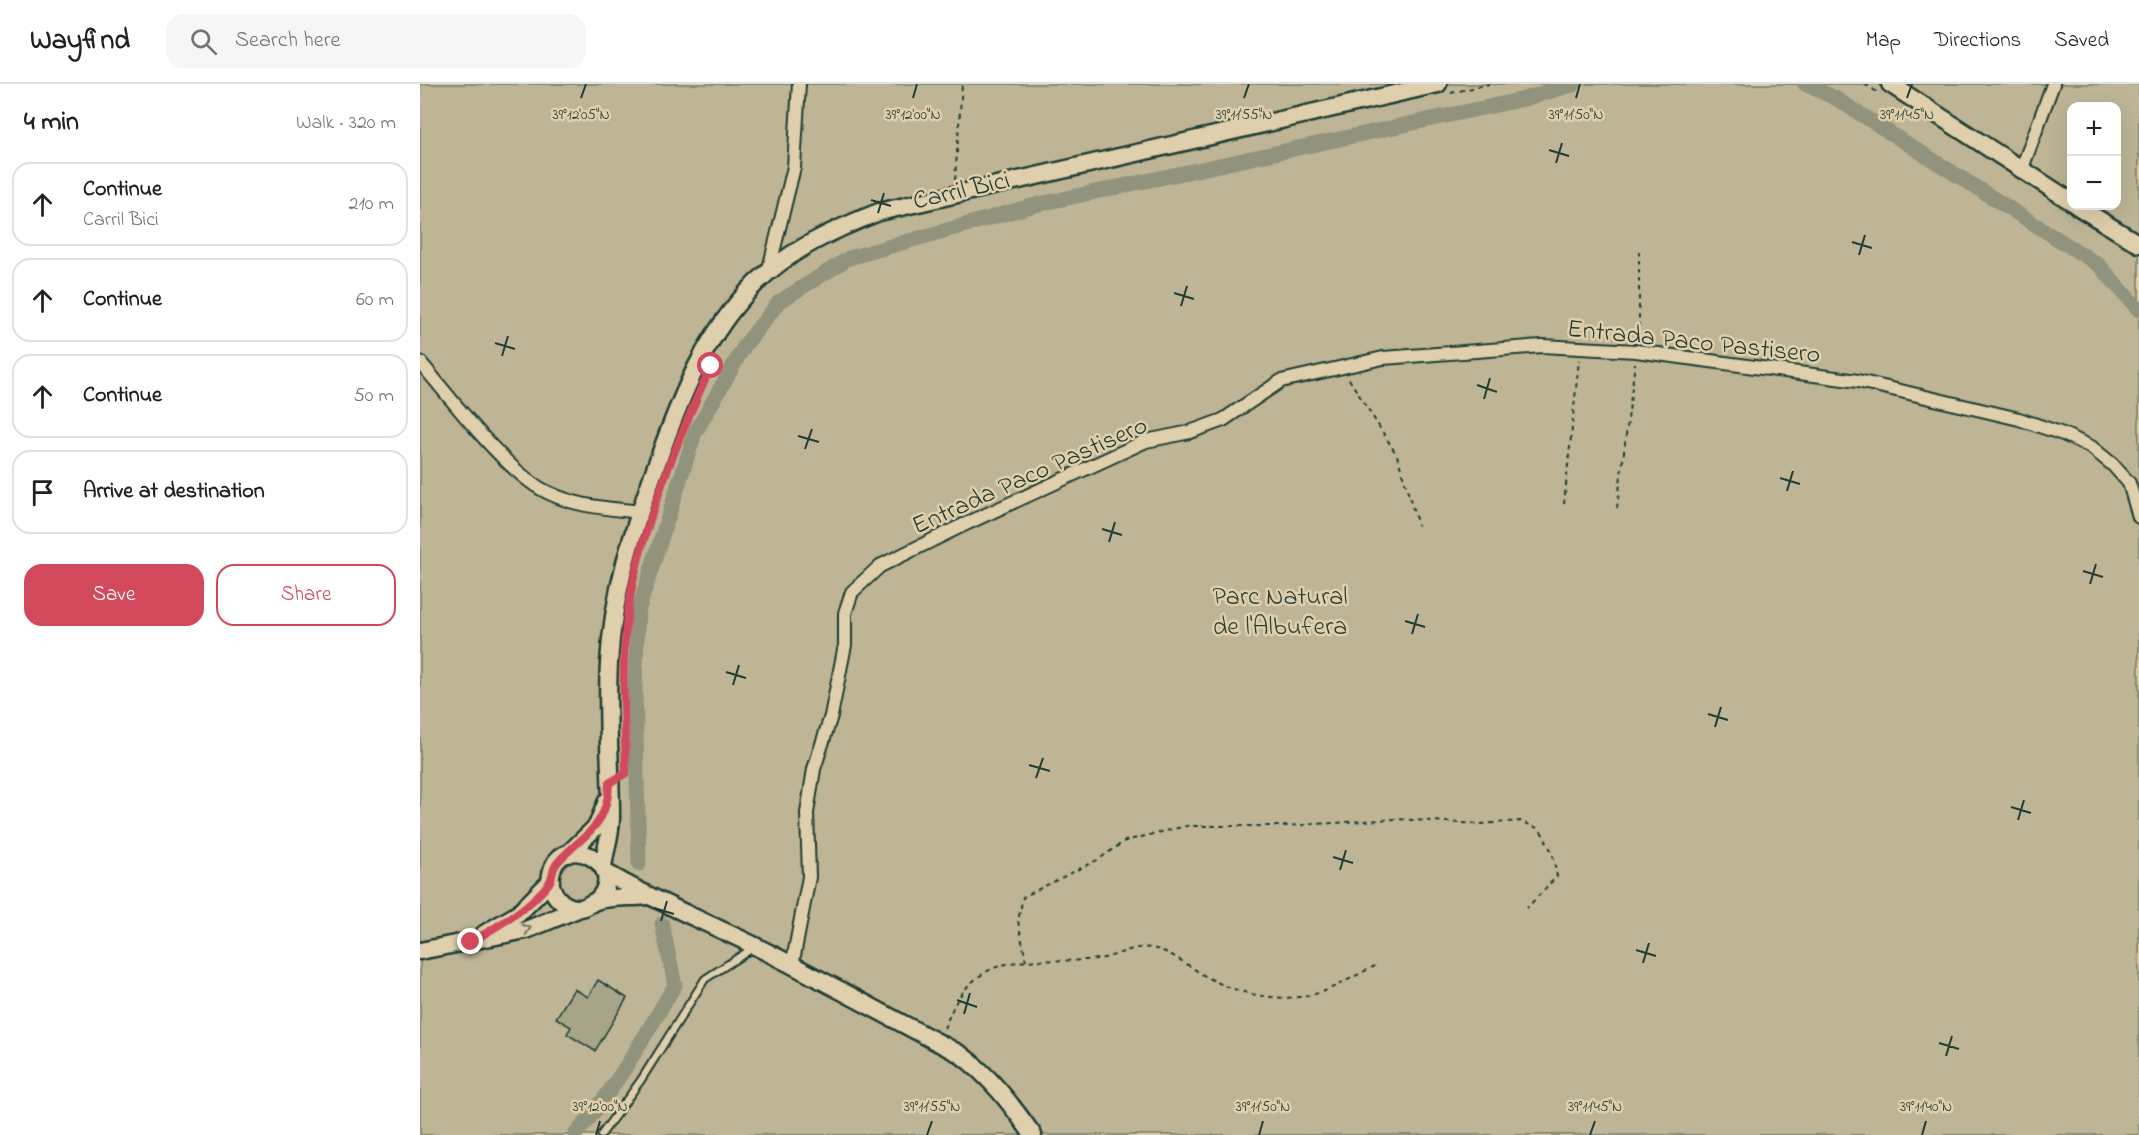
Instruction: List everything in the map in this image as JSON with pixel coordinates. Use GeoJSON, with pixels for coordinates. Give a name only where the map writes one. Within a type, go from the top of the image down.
{"type":"FeatureCollection","features":[{"type":"Feature","properties":{"kind":"street"},"geometry":{"type":"LineString","coordinates":[[768,273],[794,167],[799,84]]}},
{"type":"Feature","properties":{"kind":"street"},"geometry":{"type":"LineString","coordinates":[[1890,84],[2067,199]]}},
{"type":"Feature","properties":{"kind":"street"},"geometry":{"type":"LineString","coordinates":[[2021,171],[2053,84]]}},
{"type":"Feature","properties":{"kind":"street"},"geometry":{"type":"LineString","coordinates":[[596,901],[605,888],[604,870],[611,819],[609,665],[614,603],[624,558],[677,407],[698,359],[718,326],[755,284],[789,256],[836,229],[879,212],[1405,88],[1440,89]]}},
{"type":"Feature","properties":{"kind":"street"},"geometry":{"type":"LineString","coordinates":[[2084,210],[2139,244]]}},
{"type":"Feature","properties":{"kind":"street","name":"Entrada Paco Pastisero"},"geometry":{"type":"LineString","coordinates":[[792,966],[809,877],[807,813],[814,769],[831,716],[845,645],[845,613],[852,592],[880,566],[1146,441],[1190,432],[1223,420],[1281,381],[1383,358],[1542,346],[1637,351],[1858,381],[2019,419],[2063,434],[2091,447],[2113,465],[2129,483],[2138,502],[2139,517]]}},
{"type":"Feature","properties":{"kind":"street"},"geometry":{"type":"LineString","coordinates":[[420,362],[467,418],[504,457],[519,472],[547,493],[582,505],[639,512]]}},
{"type":"Feature","properties":{"kind":"street"},"geometry":{"type":"LineString","coordinates":[[471,942],[518,914],[550,881],[556,863],[597,826],[609,797]]}},
{"type":"Feature","properties":{"kind":"street"},"geometry":{"type":"LineString","coordinates":[[568,854],[588,854],[604,870],[647,896],[755,946],[937,1042],[982,1070],[1001,1090],[1033,1135]]}},
{"type":"Feature","properties":{"kind":"street"},"geometry":{"type":"LineString","coordinates":[[550,881],[559,900],[568,906],[580,908]]}},
{"type":"Feature","properties":{"kind":"street"},"geometry":{"type":"LineString","coordinates":[[420,951],[526,930],[596,901],[647,896]]}},
{"type":"Feature","properties":{"kind":"lane"},"geometry":{"type":"LineString","coordinates":[[601,1135],[641,1080],[705,979],[755,946]]}},
{"type":"Feature","properties":{"kind":"path"},"geometry":{"type":"LineString","coordinates":[[954,195],[962,84]]}},
{"type":"Feature","properties":{"kind":"path"},"geometry":{"type":"LineString","coordinates":[[1440,89],[1489,84]]}},
{"type":"Feature","properties":{"kind":"path"},"geometry":{"type":"LineString","coordinates":[[1617,508],[1637,351],[1639,251]]}},
{"type":"Feature","properties":{"kind":"path"},"geometry":{"type":"LineString","coordinates":[[1564,504],[1580,348]]}},
{"type":"Feature","properties":{"kind":"path"},"geometry":{"type":"LineString","coordinates":[[1341,367],[1397,455],[1418,526]]}},
{"type":"Feature","properties":{"kind":"path"},"geometry":{"type":"LineString","coordinates":[[1026,961],[1018,921],[1023,897],[1099,859],[1125,840],[1186,826],[1284,826],[1396,819],[1481,824],[1520,821],[1540,830],[1552,852],[1557,876],[1527,908]]}},
{"type":"Feature","properties":{"kind":"path"},"geometry":{"type":"LineString","coordinates":[[937,1042],[959,996],[986,969],[1012,961],[1100,959],[1122,951],[1151,948],[1172,955],[1221,985],[1269,998],[1297,997],[1323,991],[1375,966]]}},
{"type":"Feature","properties":{"kind":"green space","name":"Parc Natural de l'Albufera"},"geometry":{"type":"Polygon","coordinates":[[[420,84],[2139,84],[2139,1135],[420,1135],[420,84]]]}},
{"type":"Feature","properties":{"kind":"building"},"geometry":{"type":"Polygon","coordinates":[[[598,980],[627,998],[595,1051],[567,1034],[571,1027],[556,1018],[574,989],[588,997],[598,980]]]}},
{"type":"Feature","properties":{"kind":"waterway"},"geometry":{"type":"LineString","coordinates":[[639,864],[635,689],[638,611],[695,433],[745,345],[779,302],[849,258],[1035,205],[1524,99],[1575,84]]}},
{"type":"Feature","properties":{"kind":"waterway"},"geometry":{"type":"LineString","coordinates":[[1805,84],[1835,98],[2099,265],[2139,310]]}},
{"type":"Feature","properties":{"kind":"waterway"},"geometry":{"type":"LineString","coordinates":[[575,1135],[616,1081],[675,985],[662,924]]}},
{"type":"Feature","properties":{"kind":"route"},"geometry":{"type":"LineString","coordinates":[[471,942],[518,914],[550,881],[556,863],[597,826],[609,797],[609,783],[626,773],[624,664],[629,604],[653,515],[690,413],[711,366]]}}]}
